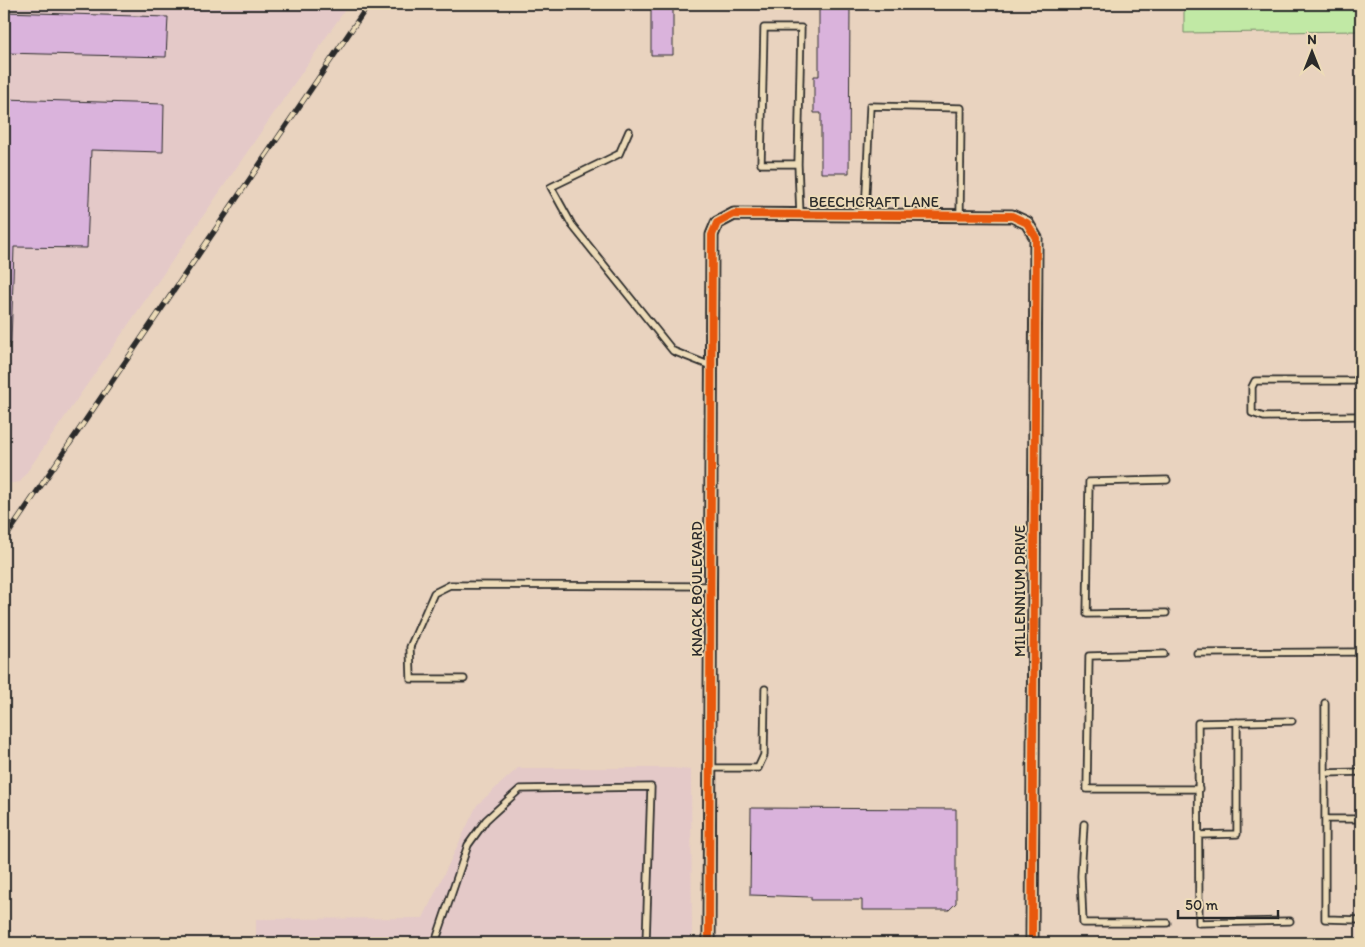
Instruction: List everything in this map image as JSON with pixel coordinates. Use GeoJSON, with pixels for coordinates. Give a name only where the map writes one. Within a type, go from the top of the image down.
{"type":"FeatureCollection","features":[{"type":"Feature","properties":{"kind":"street","name":"BEECHCRAFT LANE"},"geometry":{"type":"LineString","coordinates":[[712,235],[717,223],[734,214],[1012,216],[1027,223],[1036,238]]}},
{"type":"Feature","properties":{"kind":"street","name":"KNACK BOULEVARD"},"geometry":{"type":"LineString","coordinates":[[710,943],[712,235]]}},
{"type":"Feature","properties":{"kind":"street","name":"MILLENNIUM DRIVE"},"geometry":{"type":"LineString","coordinates":[[1032,943],[1036,238]]}},
{"type":"Feature","properties":{"kind":"lane"},"geometry":{"type":"LineString","coordinates":[[798,164],[761,164],[764,28],[801,28],[798,164],[800,215]]}},
{"type":"Feature","properties":{"kind":"lane"},"geometry":{"type":"LineString","coordinates":[[865,215],[870,106],[961,108],[960,216]]}},
{"type":"Feature","properties":{"kind":"lane"},"geometry":{"type":"LineString","coordinates":[[629,130],[619,154],[552,187],[572,225],[673,352],[711,366]]}},
{"type":"Feature","properties":{"kind":"lane"},"geometry":{"type":"LineString","coordinates":[[1361,381],[1255,381],[1252,387],[1252,413],[1264,417],[1361,416]]}},
{"type":"Feature","properties":{"kind":"lane"},"geometry":{"type":"LineString","coordinates":[[1166,613],[1087,614],[1087,540],[1089,482],[1168,480]]}},
{"type":"Feature","properties":{"kind":"lane"},"geometry":{"type":"LineString","coordinates":[[464,679],[411,679],[410,647],[434,593],[450,585],[710,586]]}},
{"type":"Feature","properties":{"kind":"lane"},"geometry":{"type":"LineString","coordinates":[[1197,653],[1361,652]]}},
{"type":"Feature","properties":{"kind":"lane"},"geometry":{"type":"LineString","coordinates":[[1164,654],[1090,656],[1087,789],[1199,789]]}},
{"type":"Feature","properties":{"kind":"lane"},"geometry":{"type":"LineString","coordinates":[[710,768],[758,768],[764,755],[765,689]]}},
{"type":"Feature","properties":{"kind":"lane"},"geometry":{"type":"LineString","coordinates":[[1325,703],[1325,919],[1361,920]]}},
{"type":"Feature","properties":{"kind":"lane"},"geometry":{"type":"LineString","coordinates":[[1290,921],[1199,923],[1198,723],[1292,721]]}},
{"type":"Feature","properties":{"kind":"lane"},"geometry":{"type":"LineString","coordinates":[[1199,835],[1237,834],[1236,722]]}},
{"type":"Feature","properties":{"kind":"lane"},"geometry":{"type":"LineString","coordinates":[[1325,773],[1361,772]]}},
{"type":"Feature","properties":{"kind":"lane"},"geometry":{"type":"LineString","coordinates":[[435,943],[468,845],[486,820],[520,789],[651,787],[646,943]]}},
{"type":"Feature","properties":{"kind":"lane"},"geometry":{"type":"LineString","coordinates":[[1325,819],[1361,819]]}},
{"type":"Feature","properties":{"kind":"lane"},"geometry":{"type":"LineString","coordinates":[[1084,824],[1083,923],[1168,923]]}},
{"type":"Feature","properties":{"kind":"shaded area"},"geometry":{"type":"Polygon","coordinates":[[[4,4],[349,4],[20,482],[4,484],[4,4]]]}},
{"type":"Feature","properties":{"kind":"shaded area"},"geometry":{"type":"Polygon","coordinates":[[[518,768],[672,768],[691,770],[692,943],[256,943],[256,919],[423,918],[477,805],[518,768]]]}},
{"type":"Feature","properties":{"kind":"green space"},"geometry":{"type":"Polygon","coordinates":[[[1184,4],[1361,4],[1361,31],[1184,33],[1184,4]]]}},
{"type":"Feature","properties":{"kind":"building"},"geometry":{"type":"Polygon","coordinates":[[[651,4],[673,4],[673,55],[651,55],[651,4]]]}},
{"type":"Feature","properties":{"kind":"building"},"geometry":{"type":"Polygon","coordinates":[[[819,4],[850,4],[849,173],[821,173],[821,113],[814,113],[814,76],[819,76],[819,4]]]}},
{"type":"Feature","properties":{"kind":"building"},"geometry":{"type":"Polygon","coordinates":[[[4,12],[168,17],[166,57],[4,53],[4,12]]]}},
{"type":"Feature","properties":{"kind":"building"},"geometry":{"type":"Polygon","coordinates":[[[4,99],[164,104],[163,152],[91,150],[87,248],[14,247],[11,343],[4,343],[4,99]]]}},
{"type":"Feature","properties":{"kind":"building"},"geometry":{"type":"Polygon","coordinates":[[[751,808],[956,809],[956,903],[949,910],[862,910],[862,900],[811,900],[811,897],[750,895],[751,808]]]}},
{"type":"Feature","properties":{"kind":"railway"},"geometry":{"type":"LineString","coordinates":[[4,540],[369,4]]}},
{"type":"Feature","properties":{"kind":"cycle path"},"geometry":{"type":"LineString","coordinates":[[709,943],[712,235],[717,223],[734,214],[1012,216],[1027,223],[1036,238],[1032,943]]}}]}
